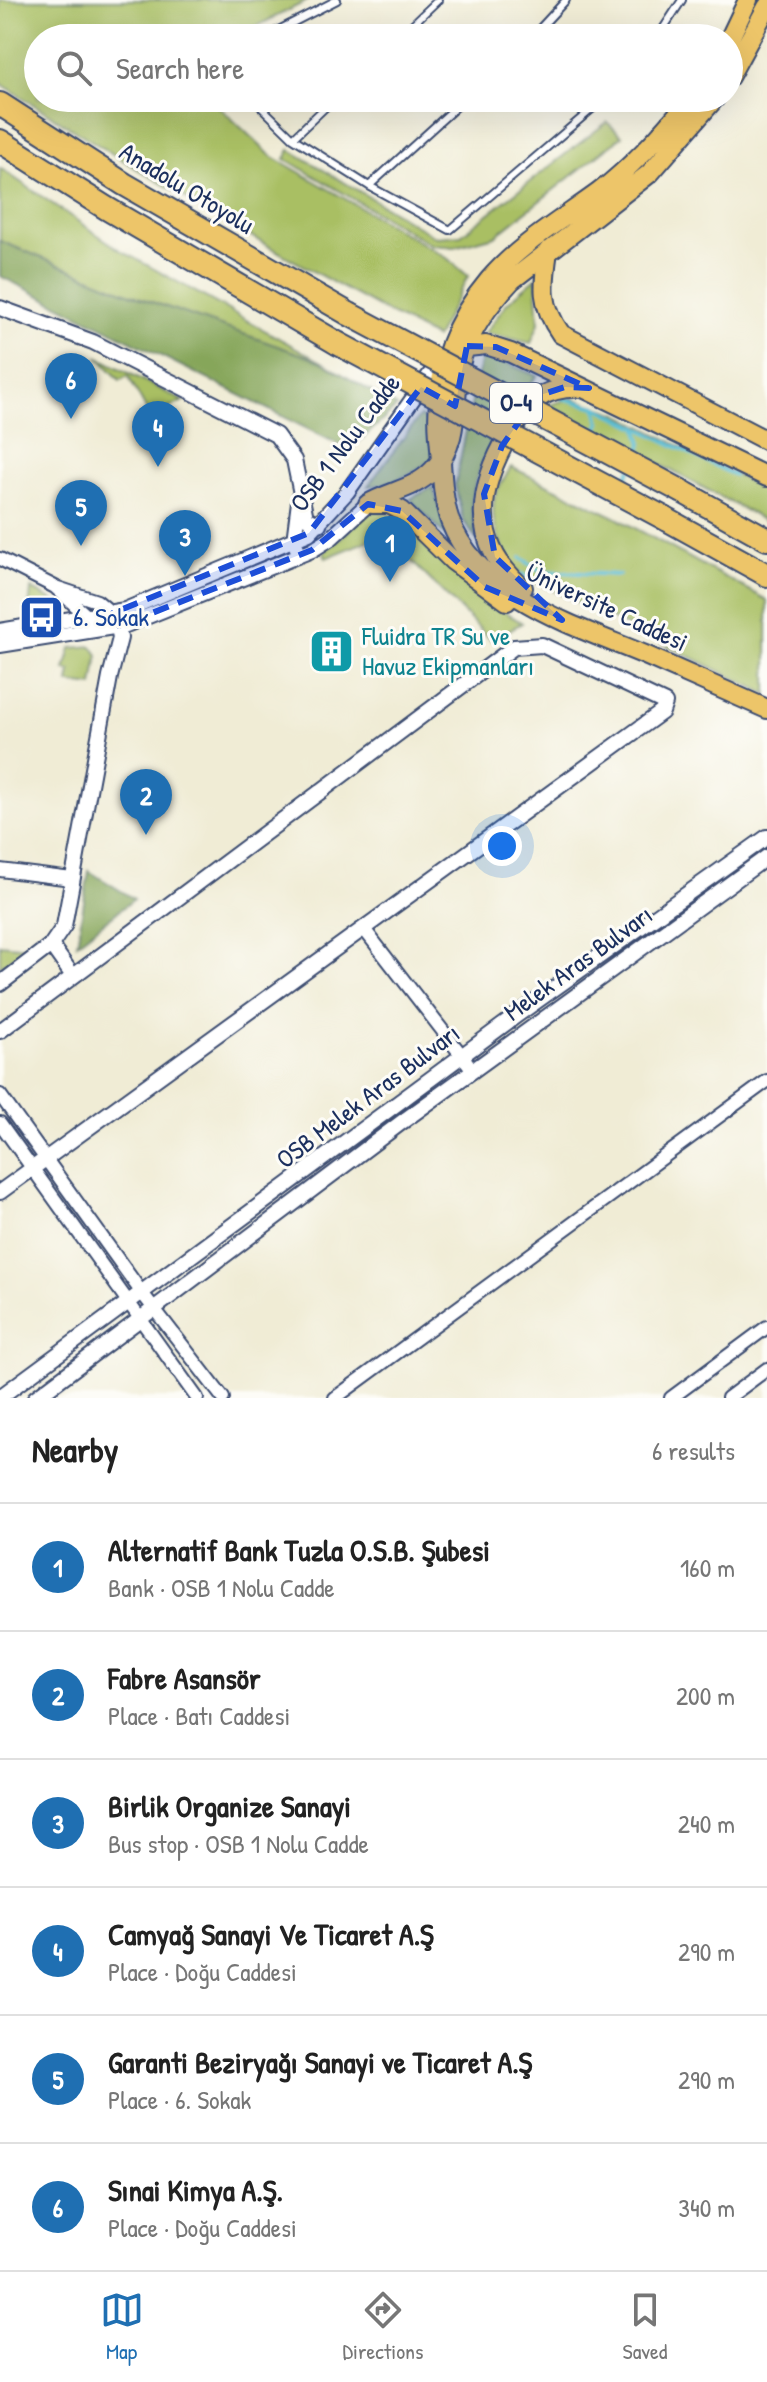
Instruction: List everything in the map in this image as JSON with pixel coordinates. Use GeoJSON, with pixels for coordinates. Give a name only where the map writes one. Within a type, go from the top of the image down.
{"type":"FeatureCollection","features":[{"type":"Feature","properties":{"kind":"highway","name":"Anadolu Otoyolu"},"geometry":{"type":"LineString","coordinates":[[0,104],[124,184],[349,314],[767,539]]}},
{"type":"Feature","properties":{"kind":"highway","name":"O-4"},"geometry":{"type":"LineString","coordinates":[[0,141],[119,216],[337,343],[767,575]]}},
{"type":"Feature","properties":{"kind":"main road"},"geometry":{"type":"LineString","coordinates":[[737,24],[748,0]]}},
{"type":"Feature","properties":{"kind":"main road"},"geometry":{"type":"LineString","coordinates":[[743,51],[767,7]]}},
{"type":"Feature","properties":{"kind":"main road","name":"Üniversite Caddesi"},"geometry":{"type":"LineString","coordinates":[[679,112],[651,146],[622,173],[508,260],[462,316],[445,353],[439,399],[441,460],[451,522],[473,556],[512,593],[562,620],[767,709]]}},
{"type":"Feature","properties":{"kind":"main road"},"geometry":{"type":"LineString","coordinates":[[703,112],[650,173],[548,251],[542,296],[548,317],[561,334],[767,441]]}},
{"type":"Feature","properties":{"kind":"main road","name":"OSB 1 Nolu Cadde"},"geometry":{"type":"LineString","coordinates":[[368,504],[406,489],[433,471],[441,460],[454,428],[457,378],[467,346],[493,300],[548,251]]}},
{"type":"Feature","properties":{"kind":"main road"},"geometry":{"type":"LineString","coordinates":[[445,353],[467,346],[496,347],[589,388],[767,477]]}},
{"type":"Feature","properties":{"kind":"main road"},"geometry":{"type":"LineString","coordinates":[[562,620],[519,585],[495,557],[485,524],[484,494],[487,478],[502,446],[537,396],[565,387],[589,388]]}},
{"type":"Feature","properties":{"kind":"main road"},"geometry":{"type":"LineString","coordinates":[[368,504],[389,504],[402,511],[453,561],[514,605],[562,620]]}},
{"type":"Feature","properties":{"kind":"street"},"geometry":{"type":"LineString","coordinates":[[0,308],[93,342],[276,435],[294,460],[306,518],[312,524],[319,524]]}},
{"type":"Feature","properties":{"kind":"street","name":"OSB 1 Nolu Cadde"},"geometry":{"type":"LineString","coordinates":[[116,619],[294,541],[319,524],[347,492],[445,353]]}},
{"type":"Feature","properties":{"kind":"street"},"geometry":{"type":"LineString","coordinates":[[300,498],[294,541],[297,548],[306,552]]}},
{"type":"Feature","properties":{"kind":"street","name":"OSB 1 Nolu Cadde"},"geometry":{"type":"LineString","coordinates":[[0,645],[116,619],[306,552],[331,538],[368,504]]}},
{"type":"Feature","properties":{"kind":"street"},"geometry":{"type":"LineString","coordinates":[[0,559],[55,587],[97,601],[116,619],[120,642],[110,677],[64,926],[51,945],[0,984]]}},
{"type":"Feature","properties":{"kind":"street"},"geometry":{"type":"LineString","coordinates":[[55,587],[96,625],[110,644],[110,677]]}},
{"type":"Feature","properties":{"kind":"street","name":"OSB 1 Nolu Cadde"},"geometry":{"type":"LineString","coordinates":[[0,631],[96,625]]}},
{"type":"Feature","properties":{"kind":"street"},"geometry":{"type":"LineString","coordinates":[[0,1031],[514,647],[542,645],[662,699],[665,708],[662,712],[0,1192]]}},
{"type":"Feature","properties":{"kind":"street","name":"OSB Melek Aras Bulvarı"},"geometry":{"type":"LineString","coordinates":[[0,1397],[461,1057],[767,837]]}},
{"type":"Feature","properties":{"kind":"street","name":"Melek Aras Bulvarı"},"geometry":{"type":"LineString","coordinates":[[35,1398],[473,1070],[767,857]]}},
{"type":"Feature","properties":{"kind":"street"},"geometry":{"type":"LineString","coordinates":[[0,870],[72,879]]}},
{"type":"Feature","properties":{"kind":"street"},"geometry":{"type":"LineString","coordinates":[[364,929],[473,1070]]}},
{"type":"Feature","properties":{"kind":"street"},"geometry":{"type":"LineString","coordinates":[[51,945],[73,976]]}},
{"type":"Feature","properties":{"kind":"street"},"geometry":{"type":"LineString","coordinates":[[335,1398],[767,1081]]}},
{"type":"Feature","properties":{"kind":"street"},"geometry":{"type":"LineString","coordinates":[[0,1095],[127,1305],[197,1398]]}},
{"type":"Feature","properties":{"kind":"street"},"geometry":{"type":"LineString","coordinates":[[0,1123],[39,1164],[223,1398]]}},
{"type":"Feature","properties":{"kind":"street"},"geometry":{"type":"LineString","coordinates":[[671,1398],[767,1327]]}},
{"type":"Feature","properties":{"kind":"street"},"geometry":{"type":"LineString","coordinates":[[728,1398],[767,1369]]}},
{"type":"Feature","properties":{"kind":"lane"},"geometry":{"type":"LineString","coordinates":[[290,24],[337,0]]}},
{"type":"Feature","properties":{"kind":"lane"},"geometry":{"type":"LineString","coordinates":[[413,24],[438,0]]}},
{"type":"Feature","properties":{"kind":"lane"},"geometry":{"type":"LineString","coordinates":[[544,24],[566,0]]}},
{"type":"Feature","properties":{"kind":"lane"},"geometry":{"type":"LineString","coordinates":[[666,24],[682,0]]}},
{"type":"Feature","properties":{"kind":"lane"},"geometry":{"type":"LineString","coordinates":[[266,112],[293,138],[369,186],[450,230],[591,112]]}},
{"type":"Feature","properties":{"kind":"lane"},"geometry":{"type":"LineString","coordinates":[[293,138],[320,112]]}},
{"type":"Feature","properties":{"kind":"lane"},"geometry":{"type":"LineString","coordinates":[[369,186],[451,112]]}},
{"type":"Feature","properties":{"kind":"highlighted area"},"geometry":{"type":"Polygon","coordinates":[[[467,346],[496,347],[589,388],[565,387],[537,396],[502,446],[484,494],[495,557],[562,620],[485,587],[402,511],[368,504],[312,550],[119,626],[113,613],[309,533],[421,387],[455,406],[467,346]]]}},
{"type":"Feature","properties":{"kind":"green space"},"geometry":{"type":"Polygon","coordinates":[[[0,0],[309,0],[261,24],[24,24],[24,98],[0,83],[0,0]]]}},
{"type":"Feature","properties":{"kind":"green space"},"geometry":{"type":"Polygon","coordinates":[[[46,112],[225,112],[270,155],[447,258],[468,276],[436,338],[325,278],[46,112]]]}},
{"type":"Feature","properties":{"kind":"green space"},"geometry":{"type":"Polygon","coordinates":[[[607,122],[622,136],[495,236],[454,247],[432,245],[285,159],[290,150],[436,237],[461,235],[607,122]]]}},
{"type":"Feature","properties":{"kind":"green space"},"geometry":{"type":"Polygon","coordinates":[[[0,168],[120,250],[320,361],[138,297],[0,241],[0,168]]]}},
{"type":"Feature","properties":{"kind":"green space"},"geometry":{"type":"Polygon","coordinates":[[[0,241],[138,297],[320,361],[397,407],[350,450],[0,276],[0,241]]]}},
{"type":"Feature","properties":{"kind":"green space"},"geometry":{"type":"Polygon","coordinates":[[[536,278],[539,323],[531,343],[485,333],[507,303],[536,278]]]}},
{"type":"Feature","properties":{"kind":"green space"},"geometry":{"type":"Polygon","coordinates":[[[98,357],[183,401],[151,418],[128,376],[120,380],[98,357]]]}},
{"type":"Feature","properties":{"kind":"green space"},"geometry":{"type":"Polygon","coordinates":[[[481,358],[494,358],[537,376],[506,417],[476,480],[472,512],[477,540],[463,520],[455,485],[481,358]]]}},
{"type":"Feature","properties":{"kind":"green space"},"geometry":{"type":"Polygon","coordinates":[[[572,398],[618,414],[767,491],[767,522],[549,405],[572,398]]]}},
{"type":"Feature","properties":{"kind":"green space"},"geometry":{"type":"Polygon","coordinates":[[[420,416],[432,425],[433,459],[402,477],[368,486],[420,416]]]}},
{"type":"Feature","properties":{"kind":"green space"},"geometry":{"type":"Polygon","coordinates":[[[511,467],[613,516],[767,600],[767,694],[521,575],[503,549],[494,518],[495,496],[511,467]]]}},
{"type":"Feature","properties":{"kind":"green space"},"geometry":{"type":"Polygon","coordinates":[[[433,487],[450,540],[410,499],[433,487]]]}},
{"type":"Feature","properties":{"kind":"green space"},"geometry":{"type":"Polygon","coordinates":[[[377,511],[393,515],[475,593],[522,623],[491,640],[384,534],[326,558],[324,552],[368,514],[377,511]]]}},
{"type":"Feature","properties":{"kind":"green space"},"geometry":{"type":"Polygon","coordinates":[[[31,589],[57,603],[58,609],[32,614],[29,609],[31,589]]]}},
{"type":"Feature","properties":{"kind":"green space"},"geometry":{"type":"Polygon","coordinates":[[[92,646],[98,655],[93,686],[69,683],[71,671],[65,670],[71,648],[92,646]]]}},
{"type":"Feature","properties":{"kind":"green space"},"geometry":{"type":"Polygon","coordinates":[[[89,871],[134,899],[77,943],[89,871]]]}},
{"type":"Feature","properties":{"kind":"green space"},"geometry":{"type":"Polygon","coordinates":[[[0,944],[27,947],[0,967],[0,944]]]}},
{"type":"Feature","properties":{"kind":"waterway"},"geometry":{"type":"LineString","coordinates":[[562,398],[596,407],[734,475]]}},
{"type":"Feature","properties":{"kind":"waterway"},"geometry":{"type":"LineString","coordinates":[[595,435],[600,423],[596,407]]}},
{"type":"Feature","properties":{"kind":"waterway"},"geometry":{"type":"LineString","coordinates":[[636,459],[642,444],[637,426]]}},
{"type":"Feature","properties":{"kind":"waterway"},"geometry":{"type":"LineString","coordinates":[[621,487],[630,470]]}},
{"type":"Feature","properties":{"kind":"waterway"},"geometry":{"type":"LineString","coordinates":[[521,558],[541,571],[619,575]]}},
{"type":"Feature","properties":{"kind":"waterway"},"geometry":{"type":"LineString","coordinates":[[522,574],[530,580]]}},
{"type":"Feature","properties":{"kind":"place","name":"Sınai Kimya A.Ş."},"geometry":{"type":"Point","coordinates":[71,419]}},
{"type":"Feature","properties":{"kind":"place","name":"Camyağ Sanayi Ve Ticaret A.Ş"},"geometry":{"type":"Point","coordinates":[158,467]}},
{"type":"Feature","properties":{"kind":"place","name":"Garanti Beziryağı Sanayi ve Ticaret A.Ş"},"geometry":{"type":"Point","coordinates":[81,546]}},
{"type":"Feature","properties":{"kind":"place","name":"Birlik Organize Sanayi"},"geometry":{"type":"Point","coordinates":[185,576]}},
{"type":"Feature","properties":{"kind":"place","name":"Alternatif Bank Tuzla O.S.B. Şubesi"},"geometry":{"type":"Point","coordinates":[390,582]}},
{"type":"Feature","properties":{"kind":"place","name":"6. Sokak"},"geometry":{"type":"Point","coordinates":[42,617]}},
{"type":"Feature","properties":{"kind":"place","name":"Fluidra TR Su ve Havuz Ekipmanları"},"geometry":{"type":"Point","coordinates":[331,651]}},
{"type":"Feature","properties":{"kind":"place","name":"Fabre Asansör"},"geometry":{"type":"Point","coordinates":[146,835]}}]}
